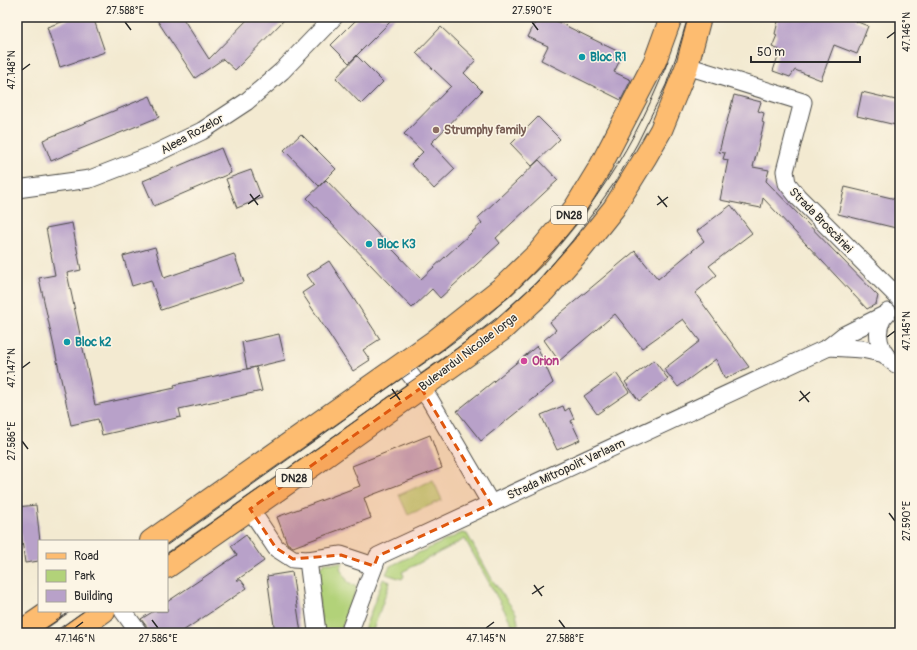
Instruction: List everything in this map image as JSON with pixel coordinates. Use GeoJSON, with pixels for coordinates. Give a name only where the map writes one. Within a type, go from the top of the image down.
{"type":"FeatureCollection","features":[{"type":"Feature","properties":{"kind":"main road","name":"DN28"},"geometry":{"type":"LineString","coordinates":[[152,540],[436,340],[503,287],[538,253],[575,208],[617,136],[655,61],[671,17]]}},
{"type":"Feature","properties":{"kind":"main road","name":"Bulevardul Nicolae Iorga"},"geometry":{"type":"LineString","coordinates":[[168,566],[319,461],[502,330],[544,291],[582,248],[614,208],[661,130],[687,66],[700,17]]}},
{"type":"Feature","properties":{"kind":"main road"},"geometry":{"type":"LineString","coordinates":[[19,633],[50,612]]}},
{"type":"Feature","properties":{"kind":"main road"},"geometry":{"type":"LineString","coordinates":[[73,633],[103,612]]}},
{"type":"Feature","properties":{"kind":"street","name":"Aleea Rozelor"},"geometry":{"type":"LineString","coordinates":[[17,189],[90,179],[152,155],[202,131],[246,102],[282,71],[334,17]]}},
{"type":"Feature","properties":{"kind":"street","name":"Strada Broscăriei"},"geometry":{"type":"LineString","coordinates":[[687,66],[803,102],[785,171],[787,183],[798,197],[900,299]]}},
{"type":"Feature","properties":{"kind":"street","name":"Strada Mitropolit Varlaam"},"geometry":{"type":"LineString","coordinates":[[349,633],[378,556],[829,347],[844,335],[884,315],[900,304]]}},
{"type":"Feature","properties":{"kind":"street"},"geometry":{"type":"LineString","coordinates":[[884,315],[878,337],[880,346],[885,354]]}},
{"type":"Feature","properties":{"kind":"street","name":"Strada Mitropolit Varlaam"},"geometry":{"type":"LineString","coordinates":[[829,347],[862,349],[885,354],[890,360],[900,366]]}},
{"type":"Feature","properties":{"kind":"street"},"geometry":{"type":"LineString","coordinates":[[402,364],[430,400],[490,504]]}},
{"type":"Feature","properties":{"kind":"street"},"geometry":{"type":"LineString","coordinates":[[250,509],[276,548],[293,559],[308,560],[341,556],[374,566]]}},
{"type":"Feature","properties":{"kind":"street"},"geometry":{"type":"LineString","coordinates":[[308,560],[318,633]]}},
{"type":"Feature","properties":{"kind":"street"},"geometry":{"type":"LineString","coordinates":[[124,612],[139,633]]}},
{"type":"Feature","properties":{"kind":"highlighted area"},"geometry":{"type":"Polygon","coordinates":[[[421,388],[491,504],[378,556],[374,566],[341,555],[293,559],[276,548],[250,509],[421,388]]]}},
{"type":"Feature","properties":{"kind":"green space"},"geometry":{"type":"Polygon","coordinates":[[[433,480],[442,500],[408,515],[399,495],[433,480]]]}},
{"type":"Feature","properties":{"kind":"green space"},"geometry":{"type":"Polygon","coordinates":[[[462,533],[467,534],[493,581],[516,613],[518,623],[517,628],[514,628],[465,539],[402,572],[404,576],[402,579],[386,574],[390,566],[462,533]]]}},
{"type":"Feature","properties":{"kind":"green space"},"geometry":{"type":"Polygon","coordinates":[[[325,563],[343,563],[340,568],[348,582],[357,587],[342,628],[337,633],[328,633],[322,627],[316,578],[319,569],[325,563]]]}},
{"type":"Feature","properties":{"kind":"green space"},"geometry":{"type":"Polygon","coordinates":[[[383,579],[390,582],[372,633],[363,633],[383,579]]]}},
{"type":"Feature","properties":{"kind":"building"},"geometry":{"type":"Polygon","coordinates":[[[76,17],[93,17],[105,52],[60,67],[47,27],[76,17]]]}},
{"type":"Feature","properties":{"kind":"building"},"geometry":{"type":"Polygon","coordinates":[[[155,17],[182,17],[209,59],[250,17],[287,17],[235,70],[223,59],[195,78],[155,17]]]}},
{"type":"Feature","properties":{"kind":"building"},"geometry":{"type":"Polygon","coordinates":[[[359,17],[395,17],[349,63],[331,45],[359,17]]]}},
{"type":"Feature","properties":{"kind":"building","name":"Bloc R1"},"geometry":{"type":"Polygon","coordinates":[[[538,17],[548,17],[623,54],[614,72],[631,80],[621,100],[541,60],[548,46],[528,37],[538,17]]]}},
{"type":"Feature","properties":{"kind":"building"},"geometry":{"type":"Polygon","coordinates":[[[779,17],[856,17],[855,21],[868,26],[857,54],[834,45],[821,80],[795,70],[790,77],[773,71],[780,50],[772,47],[777,35],[775,34],[779,17]]]}},
{"type":"Feature","properties":{"kind":"building"},"geometry":{"type":"Polygon","coordinates":[[[441,27],[476,60],[464,73],[482,91],[431,143],[455,169],[434,189],[411,164],[423,152],[404,134],[451,86],[416,53],[441,27]]]}},
{"type":"Feature","properties":{"kind":"building"},"geometry":{"type":"Polygon","coordinates":[[[357,56],[383,82],[361,104],[336,78],[357,56]]]}},
{"type":"Feature","properties":{"kind":"building"},"geometry":{"type":"Polygon","coordinates":[[[862,92],[900,101],[900,126],[857,116],[862,92]]]}},
{"type":"Feature","properties":{"kind":"building"},"geometry":{"type":"Polygon","coordinates":[[[734,95],[761,102],[758,111],[764,113],[762,122],[764,123],[753,167],[769,170],[766,181],[878,296],[876,304],[867,309],[763,198],[761,208],[720,200],[728,160],[723,159],[725,153],[719,152],[734,95]]]}},
{"type":"Feature","properties":{"kind":"building"},"geometry":{"type":"Polygon","coordinates":[[[150,96],[159,117],[51,161],[43,140],[150,96]]]}},
{"type":"Feature","properties":{"kind":"building"},"geometry":{"type":"Polygon","coordinates":[[[538,117],[560,139],[532,166],[511,144],[538,117]]]}},
{"type":"Feature","properties":{"kind":"building"},"geometry":{"type":"Polygon","coordinates":[[[301,134],[336,169],[319,186],[284,150],[301,134]]]}},
{"type":"Feature","properties":{"kind":"building"},"geometry":{"type":"Polygon","coordinates":[[[221,148],[231,173],[154,206],[143,181],[221,148]]]}},
{"type":"Feature","properties":{"kind":"building"},"geometry":{"type":"Polygon","coordinates":[[[539,160],[558,180],[496,238],[500,243],[440,298],[432,289],[412,308],[307,198],[326,180],[421,279],[482,223],[478,218],[539,160]]]}},
{"type":"Feature","properties":{"kind":"building"},"geometry":{"type":"Polygon","coordinates":[[[251,170],[262,198],[237,208],[226,179],[251,170]]]}},
{"type":"Feature","properties":{"kind":"building"},"geometry":{"type":"Polygon","coordinates":[[[845,187],[900,200],[900,229],[838,214],[845,187]]]}},
{"type":"Feature","properties":{"kind":"building"},"geometry":{"type":"Polygon","coordinates":[[[731,205],[752,233],[709,266],[717,275],[695,293],[749,367],[725,379],[716,359],[678,387],[664,369],[700,341],[683,319],[642,348],[615,314],[559,361],[544,340],[556,330],[550,322],[635,251],[658,279],[704,241],[697,231],[731,205]]]}},
{"type":"Feature","properties":{"kind":"building"},"geometry":{"type":"Polygon","coordinates":[[[72,223],[81,270],[67,273],[95,405],[175,388],[174,385],[256,367],[262,391],[179,409],[181,417],[102,435],[98,419],[71,425],[39,278],[55,275],[46,228],[72,223]]]}},
{"type":"Feature","properties":{"kind":"building"},"geometry":{"type":"Polygon","coordinates":[[[155,247],[164,278],[234,254],[244,282],[161,310],[151,280],[132,286],[123,256],[155,247]]]}},
{"type":"Feature","properties":{"kind":"building"},"geometry":{"type":"Polygon","coordinates":[[[329,261],[380,339],[363,350],[370,360],[353,371],[302,293],[314,285],[307,275],[329,261]]]}},
{"type":"Feature","properties":{"kind":"building"},"geometry":{"type":"Polygon","coordinates":[[[279,334],[285,360],[247,369],[242,342],[279,334]]]}},
{"type":"Feature","properties":{"kind":"building"},"geometry":{"type":"Polygon","coordinates":[[[537,346],[553,383],[481,441],[457,411],[537,346]]]}},
{"type":"Feature","properties":{"kind":"building"},"geometry":{"type":"Polygon","coordinates":[[[654,360],[668,379],[639,401],[625,382],[654,360]]]}},
{"type":"Feature","properties":{"kind":"building"},"geometry":{"type":"Polygon","coordinates":[[[616,373],[629,392],[597,414],[584,396],[616,373]]]}},
{"type":"Feature","properties":{"kind":"building"},"geometry":{"type":"Polygon","coordinates":[[[563,406],[565,411],[569,408],[574,419],[571,421],[580,440],[557,450],[541,415],[563,406]]]}},
{"type":"Feature","properties":{"kind":"building"},"geometry":{"type":"Polygon","coordinates":[[[430,435],[442,468],[364,498],[371,518],[293,547],[287,543],[277,517],[360,486],[352,466],[430,435]]]}},
{"type":"Feature","properties":{"kind":"building"},"geometry":{"type":"Polygon","coordinates":[[[36,505],[40,540],[38,540],[38,561],[25,563],[21,534],[17,534],[17,507],[36,505]]]}},
{"type":"Feature","properties":{"kind":"building"},"geometry":{"type":"Polygon","coordinates":[[[246,535],[264,561],[237,580],[241,580],[247,588],[180,633],[149,633],[147,627],[141,619],[152,612],[168,612],[168,601],[237,555],[231,546],[246,535]]]}},
{"type":"Feature","properties":{"kind":"building"},"geometry":{"type":"Polygon","coordinates":[[[292,572],[301,633],[275,633],[267,576],[292,572]]]}},
{"type":"Feature","properties":{"kind":"tram line"},"geometry":{"type":"LineString","coordinates":[[168,553],[447,356],[498,317],[539,280],[572,241],[596,209],[617,179],[637,144],[666,85],[688,17]]}},
{"type":"Feature","properties":{"kind":"tram line"},"geometry":{"type":"LineString","coordinates":[[168,544],[446,348],[475,326],[519,287],[546,259],[595,199],[616,167],[635,133],[668,61]]}},
{"type":"Feature","properties":{"kind":"tram line"},"geometry":{"type":"LineString","coordinates":[[38,633],[70,612]]}},
{"type":"Feature","properties":{"kind":"tram line"},"geometry":{"type":"LineString","coordinates":[[53,633],[83,612]]}},
{"type":"Feature","properties":{"kind":"place","name":"Bloc R1"},"geometry":{"type":"Point","coordinates":[582,57]}},
{"type":"Feature","properties":{"kind":"place","name":"Strumphy family"},"geometry":{"type":"Point","coordinates":[436,130]}},
{"type":"Feature","properties":{"kind":"place","name":"Bloc K3"},"geometry":{"type":"Point","coordinates":[369,244]}},
{"type":"Feature","properties":{"kind":"place","name":"Bloc k2"},"geometry":{"type":"Point","coordinates":[67,342]}},
{"type":"Feature","properties":{"kind":"place","name":"Orion"},"geometry":{"type":"Point","coordinates":[524,361]}}]}
